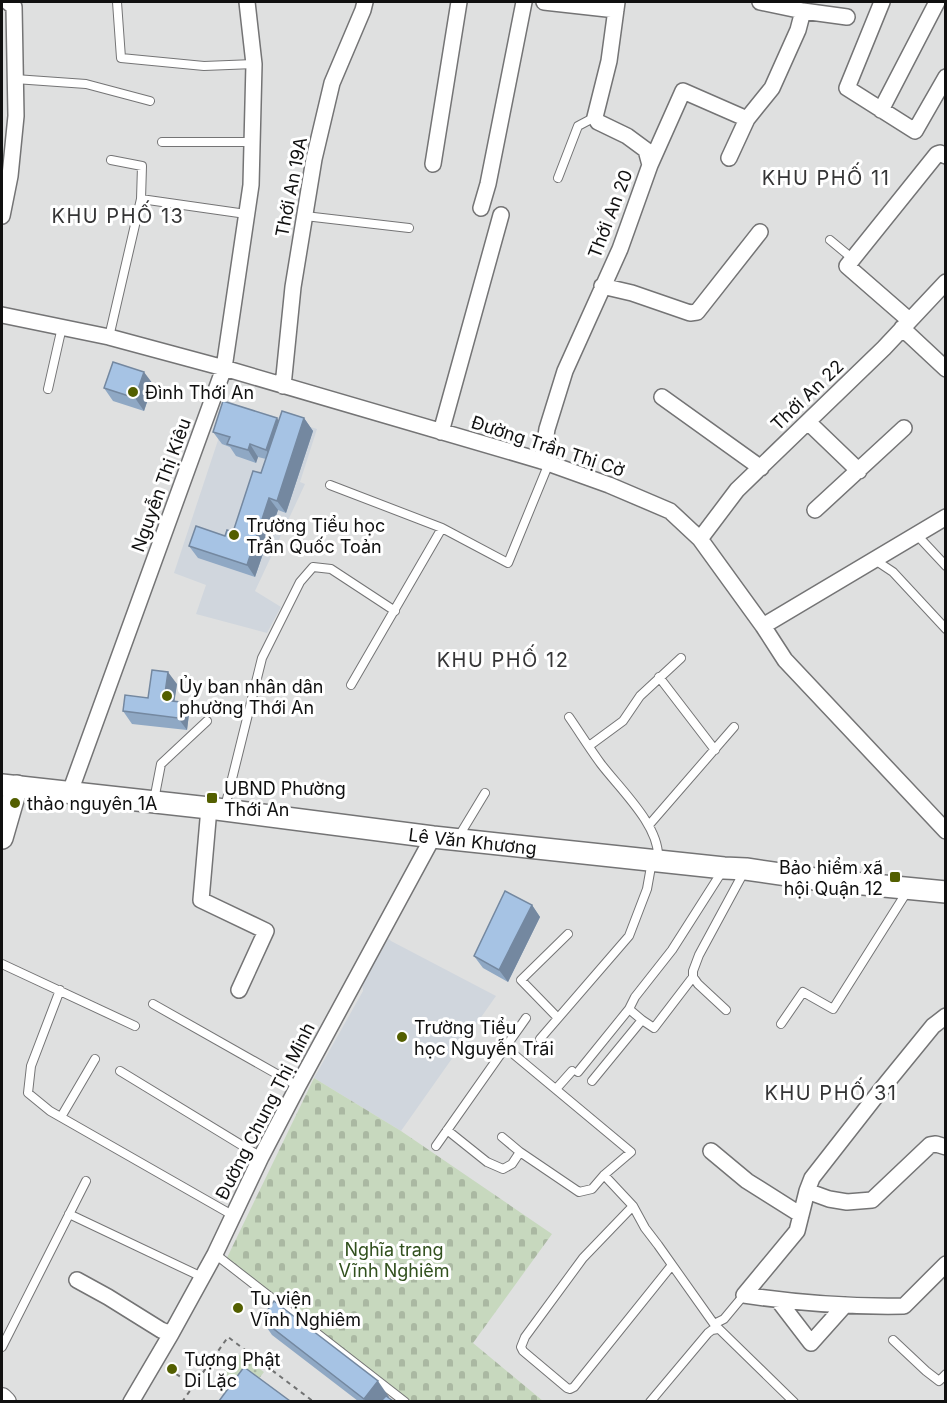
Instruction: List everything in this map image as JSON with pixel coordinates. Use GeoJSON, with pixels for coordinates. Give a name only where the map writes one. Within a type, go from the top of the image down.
{"type":"FeatureCollection","features":[{"type":"Feature","properties":{"kind":"main road","name":"Lê Văn Khương"},"geometry":{"type":"LineString","coordinates":[[9,785],[456,840],[746,869],[822,880],[945,892]]}},
{"type":"Feature","properties":{"kind":"main road"},"geometry":{"type":"LineString","coordinates":[[2,838],[9,785]]}},
{"type":"Feature","properties":{"kind":"street"},"geometry":{"type":"LineString","coordinates":[[2,216],[10,176],[16,116],[14,7],[8,2]]}},
{"type":"Feature","properties":{"kind":"street","name":"Nguyễn Thị Kiêu"},"geometry":{"type":"LineString","coordinates":[[70,792],[224,368],[250,185],[254,64],[247,2]]}},
{"type":"Feature","properties":{"kind":"street","name":"Thới An 19A"},"geometry":{"type":"LineString","coordinates":[[283,386],[293,287],[315,159],[332,83],[365,2]]}},
{"type":"Feature","properties":{"kind":"street"},"geometry":{"type":"LineString","coordinates":[[433,164],[459,2]]}},
{"type":"Feature","properties":{"kind":"street"},"geometry":{"type":"LineString","coordinates":[[481,208],[488,184],[524,2]]}},
{"type":"Feature","properties":{"kind":"street"},"geometry":{"type":"LineString","coordinates":[[544,2],[616,6],[609,61],[595,117]]}},
{"type":"Feature","properties":{"kind":"street"},"geometry":{"type":"LineString","coordinates":[[760,2],[803,11],[847,16]]}},
{"type":"Feature","properties":{"kind":"street"},"geometry":{"type":"LineString","coordinates":[[882,2],[847,88],[915,130],[940,98],[945,77]]}},
{"type":"Feature","properties":{"kind":"street"},"geometry":{"type":"LineString","coordinates":[[881,110],[937,2]]}},
{"type":"Feature","properties":{"kind":"street"},"geometry":{"type":"LineString","coordinates":[[729,158],[747,119],[772,88],[798,30],[803,11]]}},
{"type":"Feature","properties":{"kind":"street"},"geometry":{"type":"LineString","coordinates":[[650,165],[683,91],[747,119]]}},
{"type":"Feature","properties":{"kind":"street","name":"Thới An 20"},"geometry":{"type":"LineString","coordinates":[[546,462],[547,429],[565,371],[620,249],[650,165],[646,150],[627,136],[598,122],[595,117]]}},
{"type":"Feature","properties":{"kind":"street"},"geometry":{"type":"LineString","coordinates":[[945,156],[937,154],[847,266],[905,324],[945,369]]}},
{"type":"Feature","properties":{"kind":"street"},"geometry":{"type":"LineString","coordinates":[[441,432],[501,215]]}},
{"type":"Feature","properties":{"kind":"street"},"geometry":{"type":"LineString","coordinates":[[602,286],[632,293],[690,313],[697,312],[760,232]]}},
{"type":"Feature","properties":{"kind":"street","name":"Thới An 22"},"geometry":{"type":"LineString","coordinates":[[700,539],[737,490],[884,348],[945,282]]}},
{"type":"Feature","properties":{"kind":"street","name":"Đường Trần Thị Cờ"},"geometry":{"type":"LineString","coordinates":[[2,315],[109,337],[224,368],[546,462],[670,511],[700,539],[785,660],[945,831]]}},
{"type":"Feature","properties":{"kind":"street"},"geometry":{"type":"LineString","coordinates":[[662,397],[760,468]]}},
{"type":"Feature","properties":{"kind":"street"},"geometry":{"type":"LineString","coordinates":[[808,422],[859,471]]}},
{"type":"Feature","properties":{"kind":"street"},"geometry":{"type":"LineString","coordinates":[[815,510],[904,428]]}},
{"type":"Feature","properties":{"kind":"street"},"geometry":{"type":"LineString","coordinates":[[763,626],[945,517]]}},
{"type":"Feature","properties":{"kind":"street"},"geometry":{"type":"LineString","coordinates":[[217,809],[201,900],[266,931],[239,990]]}},
{"type":"Feature","properties":{"kind":"street","name":"Đường Chung Thị Minh"},"geometry":{"type":"LineString","coordinates":[[131,1401],[215,1254],[298,1086],[434,837]]}},
{"type":"Feature","properties":{"kind":"street"},"geometry":{"type":"LineString","coordinates":[[744,1294],[797,1231],[812,1178],[880,1090],[933,1026],[945,1016]]}},
{"type":"Feature","properties":{"kind":"street"},"geometry":{"type":"LineString","coordinates":[[807,1191],[847,1202],[872,1200],[930,1145],[945,1147]]}},
{"type":"Feature","properties":{"kind":"street"},"geometry":{"type":"LineString","coordinates":[[711,1151],[747,1180],[801,1215]]}},
{"type":"Feature","properties":{"kind":"street"},"geometry":{"type":"LineString","coordinates":[[744,1294],[778,1300],[865,1307],[904,1306],[945,1264]]}},
{"type":"Feature","properties":{"kind":"street"},"geometry":{"type":"LineString","coordinates":[[77,1280],[171,1334]]}},
{"type":"Feature","properties":{"kind":"street"},"geometry":{"type":"LineString","coordinates":[[778,1300],[811,1343],[845,1305]]}},
{"type":"Feature","properties":{"kind":"street"},"geometry":{"type":"LineString","coordinates":[[2,1398],[6,1401]]}},
{"type":"Feature","properties":{"kind":"lane"},"geometry":{"type":"LineString","coordinates":[[117,2],[121,58],[204,66],[254,64]]}},
{"type":"Feature","properties":{"kind":"lane"},"geometry":{"type":"LineString","coordinates":[[15,79],[86,84],[150,101]]}},
{"type":"Feature","properties":{"kind":"lane"},"geometry":{"type":"LineString","coordinates":[[558,178],[578,126],[595,117]]}},
{"type":"Feature","properties":{"kind":"lane"},"geometry":{"type":"LineString","coordinates":[[162,142],[252,142]]}},
{"type":"Feature","properties":{"kind":"lane"},"geometry":{"type":"LineString","coordinates":[[109,337],[141,199],[142,166],[111,160]]}},
{"type":"Feature","properties":{"kind":"lane"},"geometry":{"type":"LineString","coordinates":[[141,199],[246,214]]}},
{"type":"Feature","properties":{"kind":"lane"},"geometry":{"type":"LineString","coordinates":[[304,216],[409,228]]}},
{"type":"Feature","properties":{"kind":"lane"},"geometry":{"type":"LineString","coordinates":[[830,240],[854,258]]}},
{"type":"Feature","properties":{"kind":"lane"},"geometry":{"type":"LineString","coordinates":[[48,389],[62,327]]}},
{"type":"Feature","properties":{"kind":"lane"},"geometry":{"type":"LineString","coordinates":[[330,485],[442,528],[508,563],[546,462]]}},
{"type":"Feature","properties":{"kind":"lane"},"geometry":{"type":"LineString","coordinates":[[351,685],[442,528]]}},
{"type":"Feature","properties":{"kind":"lane"},"geometry":{"type":"LineString","coordinates":[[916,534],[945,566]]}},
{"type":"Feature","properties":{"kind":"lane"},"geometry":{"type":"LineString","coordinates":[[874,559],[893,572],[945,629]]}},
{"type":"Feature","properties":{"kind":"lane"},"geometry":{"type":"LineString","coordinates":[[217,809],[262,658],[306,574],[313,567],[330,569],[395,611]]}},
{"type":"Feature","properties":{"kind":"lane"},"geometry":{"type":"LineString","coordinates":[[589,746],[623,721],[640,696],[681,658]]}},
{"type":"Feature","properties":{"kind":"lane"},"geometry":{"type":"LineString","coordinates":[[659,677],[715,750]]}},
{"type":"Feature","properties":{"kind":"lane"},"geometry":{"type":"LineString","coordinates":[[540,1039],[629,936],[659,851],[649,825],[602,764],[570,717]]}},
{"type":"Feature","properties":{"kind":"lane"},"geometry":{"type":"LineString","coordinates":[[154,802],[161,764],[207,721]]}},
{"type":"Feature","properties":{"kind":"lane"},"geometry":{"type":"LineString","coordinates":[[649,825],[734,727]]}},
{"type":"Feature","properties":{"kind":"lane"},"geometry":{"type":"LineString","coordinates":[[456,840],[485,793]]}},
{"type":"Feature","properties":{"kind":"lane"},"geometry":{"type":"LineString","coordinates":[[556,1089],[575,1071],[629,1009],[635,997],[672,950],[724,868]]}},
{"type":"Feature","properties":{"kind":"lane"},"geometry":{"type":"LineString","coordinates":[[629,1009],[654,1028],[693,977],[694,966],[746,869]]}},
{"type":"Feature","properties":{"kind":"lane"},"geometry":{"type":"LineString","coordinates":[[781,1024],[803,992],[833,1009],[909,888]]}},
{"type":"Feature","properties":{"kind":"lane"},"geometry":{"type":"LineString","coordinates":[[558,1018],[521,980],[568,934]]}},
{"type":"Feature","properties":{"kind":"lane"},"geometry":{"type":"LineString","coordinates":[[2,964],[135,1026]]}},
{"type":"Feature","properties":{"kind":"lane"},"geometry":{"type":"LineString","coordinates":[[693,977],[726,1010]]}},
{"type":"Feature","properties":{"kind":"lane"},"geometry":{"type":"LineString","coordinates":[[60,990],[31,1066],[28,1094],[50,1111],[234,1216]]}},
{"type":"Feature","properties":{"kind":"lane"},"geometry":{"type":"LineString","coordinates":[[153,1004],[298,1086]]}},
{"type":"Feature","properties":{"kind":"lane"},"geometry":{"type":"LineString","coordinates":[[436,1146],[526,1018]]}},
{"type":"Feature","properties":{"kind":"lane"},"geometry":{"type":"LineString","coordinates":[[592,1081],[642,1020]]}},
{"type":"Feature","properties":{"kind":"lane"},"geometry":{"type":"LineString","coordinates":[[502,1137],[579,1192],[592,1189],[604,1175],[631,1152],[505,1047]]}},
{"type":"Feature","properties":{"kind":"lane"},"geometry":{"type":"LineString","coordinates":[[61,1117],[95,1059]]}},
{"type":"Feature","properties":{"kind":"lane"},"geometry":{"type":"LineString","coordinates":[[120,1071],[261,1158]]}},
{"type":"Feature","properties":{"kind":"lane"},"geometry":{"type":"LineString","coordinates":[[447,1130],[487,1162],[503,1169],[512,1164],[520,1152]]}},
{"type":"Feature","properties":{"kind":"lane"},"geometry":{"type":"LineString","coordinates":[[604,1175],[633,1206],[645,1228],[716,1326],[794,1401]]}},
{"type":"Feature","properties":{"kind":"lane"},"geometry":{"type":"LineString","coordinates":[[2,1347],[86,1181]]}},
{"type":"Feature","properties":{"kind":"lane"},"geometry":{"type":"LineString","coordinates":[[633,1206],[583,1258],[525,1336],[521,1347],[523,1351],[567,1388],[574,1387],[672,1265]]}},
{"type":"Feature","properties":{"kind":"lane"},"geometry":{"type":"LineString","coordinates":[[69,1214],[202,1277]]}},
{"type":"Feature","properties":{"kind":"lane"},"geometry":{"type":"LineString","coordinates":[[215,1254],[405,1401]]}},
{"type":"Feature","properties":{"kind":"lane"},"geometry":{"type":"LineString","coordinates":[[650,1401],[744,1294]]}},
{"type":"Feature","properties":{"kind":"lane"},"geometry":{"type":"LineString","coordinates":[[893,1340],[939,1381],[945,1374]]}},
{"type":"Feature","properties":{"kind":"path"},"geometry":{"type":"LineString","coordinates":[[182,1401],[228,1337],[314,1401]]}},
{"type":"Feature","properties":{"kind":"path"},"geometry":{"type":"LineString","coordinates":[[176,1374],[194,1385]]}},
{"type":"Feature","properties":{"kind":"shaded area","name":"Trường Tiểu học Trần Quốc Toản"},"geometry":{"type":"Polygon","coordinates":[[[237,405],[317,429],[300,482],[305,484],[255,591],[281,607],[267,633],[196,614],[206,585],[174,573],[228,410],[237,405]]]}},
{"type":"Feature","properties":{"kind":"shaded area","name":"Trường Tiểu học Nguyễn Trãi"},"geometry":{"type":"Polygon","coordinates":[[[387,937],[496,996],[401,1131],[314,1078],[363,991],[362,980],[387,937]]]}},
{"type":"Feature","properties":{"kind":"green space","name":"Nghĩa trang Vĩnh Nghiêm"},"geometry":{"type":"Polygon","coordinates":[[[314,1078],[401,1131],[552,1234],[473,1343],[543,1401],[397,1401],[223,1266],[314,1078]]]}},
{"type":"Feature","properties":{"kind":"green space"},"geometry":{"type":"Polygon","coordinates":[[[238,1354],[264,1372],[242,1401],[235,1401],[222,1392],[227,1383],[223,1372],[238,1354]]]}},
{"type":"Feature","properties":{"kind":"building"},"geometry":{"type":"Polygon","coordinates":[[[113,362],[144,372],[135,398],[104,388],[113,362]]]}},
{"type":"Feature","properties":{"kind":"building"},"geometry":{"type":"Polygon","coordinates":[[[223,401],[277,418],[266,450],[250,444],[248,450],[227,444],[230,437],[213,432],[223,401]]]}},
{"type":"Feature","properties":{"kind":"building"},"geometry":{"type":"Polygon","coordinates":[[[282,411],[304,418],[277,501],[269,498],[247,565],[189,546],[196,526],[225,536],[227,530],[233,532],[253,471],[261,473],[282,411]]]}},
{"type":"Feature","properties":{"kind":"building"},"geometry":{"type":"Polygon","coordinates":[[[152,670],[168,672],[164,700],[180,702],[178,718],[123,711],[125,695],[148,698],[152,670]]]}},
{"type":"Feature","properties":{"kind":"building"},"geometry":{"type":"Polygon","coordinates":[[[505,891],[532,905],[499,970],[474,956],[505,891]]]}},
{"type":"Feature","properties":{"kind":"building"},"geometry":{"type":"Polygon","coordinates":[[[274,1301],[378,1381],[364,1399],[261,1319],[274,1301]]]}},
{"type":"Feature","properties":{"kind":"building"},"geometry":{"type":"Polygon","coordinates":[[[244,1367],[290,1401],[219,1401],[244,1367]]]}},
{"type":"Feature","properties":{"kind":"building"},"geometry":{"type":"Polygon","coordinates":[[[386,1396],[393,1401],[381,1401],[386,1396]]]}},
{"type":"Feature","properties":{"kind":"place","name":"Đình Thới An"},"geometry":{"type":"Point","coordinates":[133,392]}},
{"type":"Feature","properties":{"kind":"place","name":"Trường Tiểu học Trần Quốc Toản"},"geometry":{"type":"Point","coordinates":[234,535]}},
{"type":"Feature","properties":{"kind":"place","name":"Ủy ban nhân dân phường Thới An"},"geometry":{"type":"Point","coordinates":[167,696]}},
{"type":"Feature","properties":{"kind":"place","name":"UBND Phường Thới An"},"geometry":{"type":"Point","coordinates":[212,798]}},
{"type":"Feature","properties":{"kind":"place","name":"thảo nguyên 1A"},"geometry":{"type":"Point","coordinates":[15,803]}},
{"type":"Feature","properties":{"kind":"place","name":"Bảo hiểm xã hội Quận 12"},"geometry":{"type":"Point","coordinates":[895,877]}},
{"type":"Feature","properties":{"kind":"place","name":"Trường Tiểu học Nguyễn Trãi"},"geometry":{"type":"Point","coordinates":[402,1037]}},
{"type":"Feature","properties":{"kind":"place","name":"Tu viện Vĩnh Nghiêm"},"geometry":{"type":"Point","coordinates":[238,1308]}},
{"type":"Feature","properties":{"kind":"place","name":"Tượng Phật Di Lặc"},"geometry":{"type":"Point","coordinates":[172,1369]}},
{"type":"Feature","properties":{"kind":"district","name":"KHU PHỐ 11"},"geometry":{"type":"Point","coordinates":[826,178]}},
{"type":"Feature","properties":{"kind":"district","name":"KHU PHỐ 13"},"geometry":{"type":"Point","coordinates":[118,216]}},
{"type":"Feature","properties":{"kind":"district","name":"KHU PHỐ 12"},"geometry":{"type":"Point","coordinates":[503,660]}},
{"type":"Feature","properties":{"kind":"district","name":"KHU PHỐ 31"},"geometry":{"type":"Point","coordinates":[831,1093]}}]}
